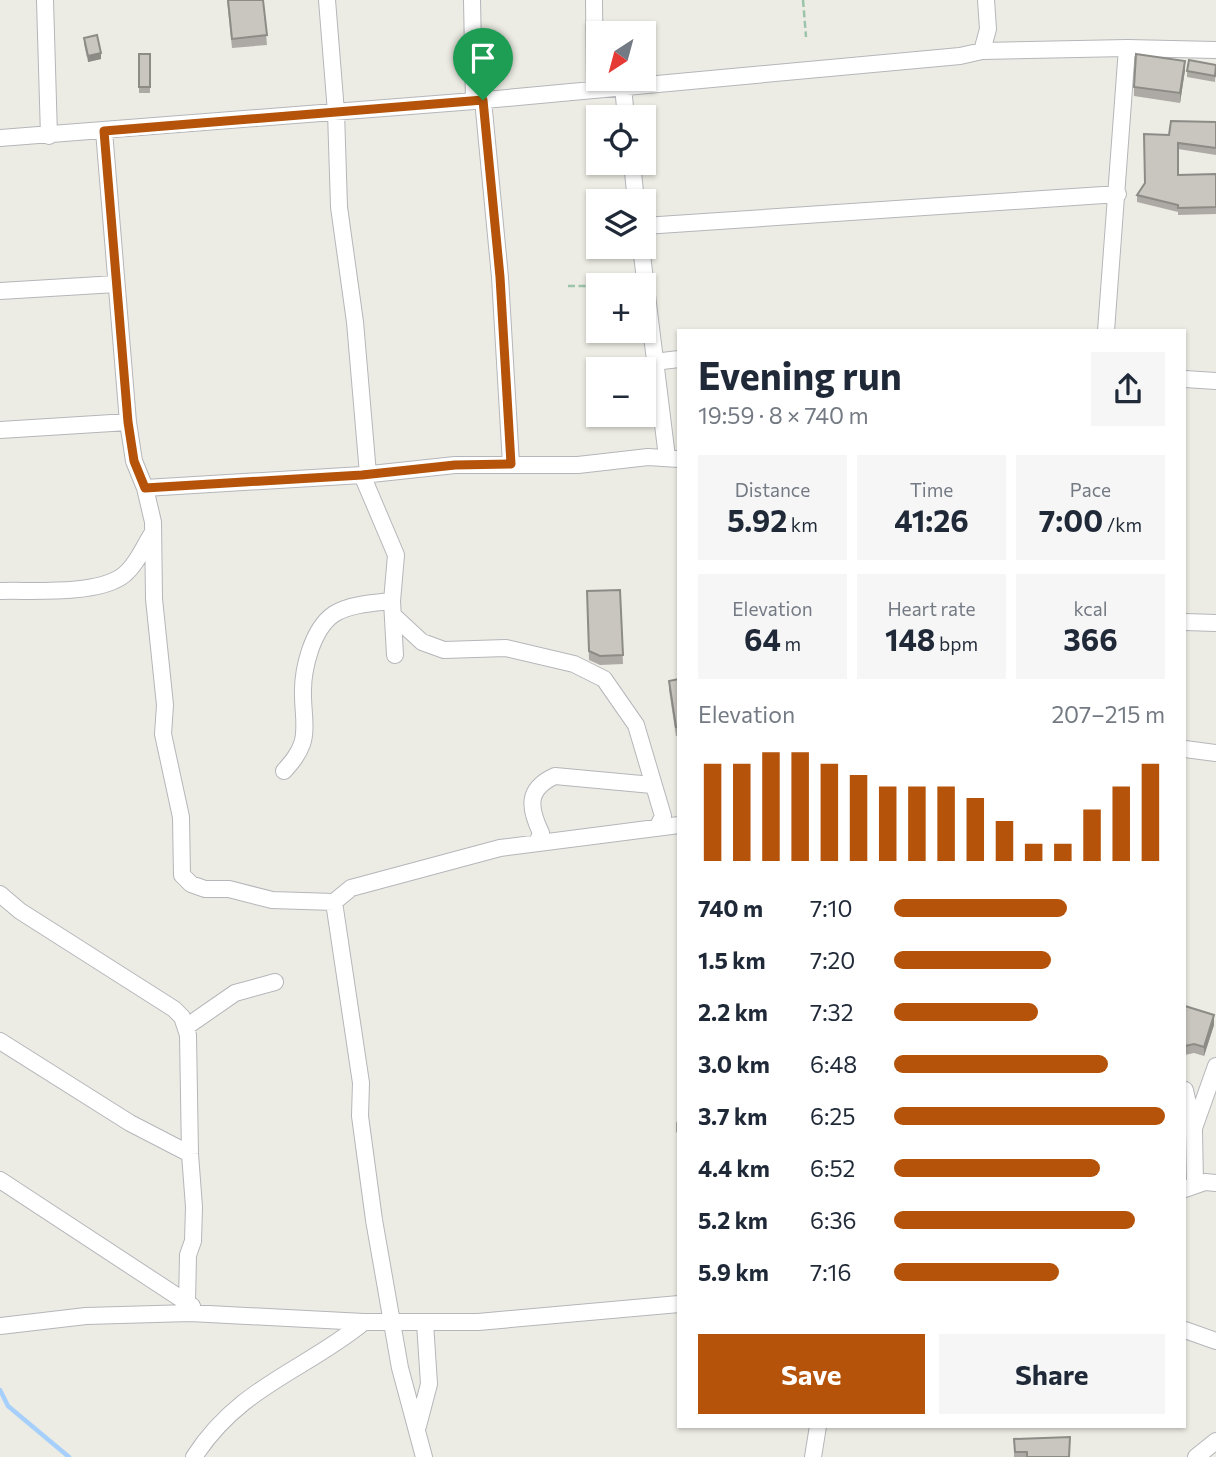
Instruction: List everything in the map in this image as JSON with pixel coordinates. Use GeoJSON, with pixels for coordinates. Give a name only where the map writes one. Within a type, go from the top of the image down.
{"type":"FeatureCollection","features":[{"type":"Feature","properties":{"kind":"street"},"geometry":{"type":"LineString","coordinates":[[45,0],[49,136]]}},
{"type":"Feature","properties":{"kind":"street"},"geometry":{"type":"LineString","coordinates":[[327,0],[336,112],[339,206],[355,322],[365,475],[396,555],[393,609],[395,655]]}},
{"type":"Feature","properties":{"kind":"street"},"geometry":{"type":"LineString","coordinates":[[471,0],[479,101],[500,277],[511,464]]}},
{"type":"Feature","properties":{"kind":"street"},"geometry":{"type":"LineString","coordinates":[[594,0],[594,21]]}},
{"type":"Feature","properties":{"kind":"street"},"geometry":{"type":"LineString","coordinates":[[982,51],[988,29],[986,0]]}},
{"type":"Feature","properties":{"kind":"street"},"geometry":{"type":"LineString","coordinates":[[1106,329],[1127,48]]}},
{"type":"Feature","properties":{"kind":"street"},"geometry":{"type":"LineString","coordinates":[[656,84],[960,56],[982,51],[1127,48],[1216,50]]}},
{"type":"Feature","properties":{"kind":"street"},"geometry":{"type":"LineString","coordinates":[[0,138],[586,91]]}},
{"type":"Feature","properties":{"kind":"street"},"geometry":{"type":"LineString","coordinates":[[104,131],[128,422],[134,461],[145,488],[153,532],[154,599],[165,705],[163,734],[181,817],[182,875],[191,884],[205,889],[229,889],[264,899],[334,902],[345,891],[362,885],[500,848],[677,825]]}},
{"type":"Feature","properties":{"kind":"street"},"geometry":{"type":"LineString","coordinates":[[656,225],[1118,194]]}},
{"type":"Feature","properties":{"kind":"street"},"geometry":{"type":"LineString","coordinates":[[641,259],[653,357]]}},
{"type":"Feature","properties":{"kind":"street"},"geometry":{"type":"LineString","coordinates":[[0,291],[116,284]]}},
{"type":"Feature","properties":{"kind":"street"},"geometry":{"type":"LineString","coordinates":[[656,362],[677,359]]}},
{"type":"Feature","properties":{"kind":"street"},"geometry":{"type":"LineString","coordinates":[[145,488],[365,475],[455,465],[578,465],[673,458],[656,372]]}},
{"type":"Feature","properties":{"kind":"street"},"geometry":{"type":"LineString","coordinates":[[1186,379],[1216,381]]}},
{"type":"Feature","properties":{"kind":"street"},"geometry":{"type":"LineString","coordinates":[[0,430],[128,422]]}},
{"type":"Feature","properties":{"kind":"street"},"geometry":{"type":"LineString","coordinates":[[0,591],[85,588],[115,580],[129,570],[153,532]]}},
{"type":"Feature","properties":{"kind":"street"},"geometry":{"type":"LineString","coordinates":[[284,771],[295,759],[303,742],[302,692],[306,663],[321,625],[336,613],[359,605],[393,609],[422,642],[444,650],[506,648],[574,664],[604,679],[636,725],[663,816],[657,828]]}},
{"type":"Feature","properties":{"kind":"street"},"geometry":{"type":"LineString","coordinates":[[1186,622],[1216,623]]}},
{"type":"Feature","properties":{"kind":"street"},"geometry":{"type":"LineString","coordinates":[[1186,749],[1216,753]]}},
{"type":"Feature","properties":{"kind":"street"},"geometry":{"type":"LineString","coordinates":[[537,843],[541,833],[531,813],[531,802],[534,790],[542,782],[555,776],[652,785]]}},
{"type":"Feature","properties":{"kind":"street"},"geometry":{"type":"LineString","coordinates":[[2,899],[174,1009],[186,1027],[194,1207],[193,1241],[188,1255],[187,1303]]}},
{"type":"Feature","properties":{"kind":"street"},"geometry":{"type":"LineString","coordinates":[[334,902],[361,1083],[360,1116],[374,1220],[391,1322],[425,1457]]}},
{"type":"Feature","properties":{"kind":"street"},"geometry":{"type":"LineString","coordinates":[[186,1027],[236,993],[275,982]]}},
{"type":"Feature","properties":{"kind":"street"},"geometry":{"type":"LineString","coordinates":[[0,1041],[130,1123],[190,1154]]}},
{"type":"Feature","properties":{"kind":"street"},"geometry":{"type":"LineString","coordinates":[[1216,1066],[1194,1130],[1190,1186],[1216,1183]]}},
{"type":"Feature","properties":{"kind":"street"},"geometry":{"type":"LineString","coordinates":[[1186,1094],[1194,1130]]}},
{"type":"Feature","properties":{"kind":"street"},"geometry":{"type":"LineString","coordinates":[[0,1180],[203,1314]]}},
{"type":"Feature","properties":{"kind":"street"},"geometry":{"type":"LineString","coordinates":[[0,1326],[86,1316],[203,1314],[425,1323],[539,1317],[677,1304]]}},
{"type":"Feature","properties":{"kind":"street"},"geometry":{"type":"LineString","coordinates":[[194,1457],[236,1409],[275,1377],[343,1339],[364,1322]]}},
{"type":"Feature","properties":{"kind":"street"},"geometry":{"type":"LineString","coordinates":[[418,1426],[429,1384],[425,1323]]}},
{"type":"Feature","properties":{"kind":"street"},"geometry":{"type":"LineString","coordinates":[[1186,1330],[1216,1341]]}},
{"type":"Feature","properties":{"kind":"street"},"geometry":{"type":"LineString","coordinates":[[813,1457],[818,1428]]}},
{"type":"Feature","properties":{"kind":"street"},"geometry":{"type":"LineString","coordinates":[[1196,1457],[1216,1441]]}},
{"type":"Feature","properties":{"kind":"path"},"geometry":{"type":"LineString","coordinates":[[803,0],[806,37]]}},
{"type":"Feature","properties":{"kind":"path"},"geometry":{"type":"LineString","coordinates":[[568,286],[586,286]]}},
{"type":"Feature","properties":{"kind":"building"},"geometry":{"type":"Polygon","coordinates":[[[228,0],[263,0],[267,35],[232,39],[228,0]]]}},
{"type":"Feature","properties":{"kind":"building"},"geometry":{"type":"Polygon","coordinates":[[[97,35],[101,53],[88,56],[84,38],[97,35]]]}},
{"type":"Feature","properties":{"kind":"building"},"geometry":{"type":"Polygon","coordinates":[[[139,54],[150,54],[150,87],[139,87],[139,54]]]}},
{"type":"Feature","properties":{"kind":"building"},"geometry":{"type":"Polygon","coordinates":[[[1136,54],[1185,61],[1180,93],[1134,87],[1136,54]]]}},
{"type":"Feature","properties":{"kind":"building"},"geometry":{"type":"Polygon","coordinates":[[[1189,60],[1216,65],[1215,76],[1187,71],[1189,60]]]}},
{"type":"Feature","properties":{"kind":"building"},"geometry":{"type":"Polygon","coordinates":[[[1171,121],[1216,122],[1216,148],[1178,143],[1178,175],[1216,174],[1216,207],[1178,208],[1178,205],[1137,195],[1145,183],[1144,134],[1169,135],[1171,121]]]}},
{"type":"Feature","properties":{"kind":"building"},"geometry":{"type":"Polygon","coordinates":[[[620,590],[623,655],[600,656],[589,651],[587,591],[620,590]]]}},
{"type":"Feature","properties":{"kind":"building"},"geometry":{"type":"Polygon","coordinates":[[[677,679],[677,727],[676,727],[669,681],[677,679]]]}},
{"type":"Feature","properties":{"kind":"building"},"geometry":{"type":"Polygon","coordinates":[[[1186,1006],[1214,1015],[1204,1047],[1194,1044],[1186,1046],[1186,1006]]]}},
{"type":"Feature","properties":{"kind":"building"},"geometry":{"type":"Polygon","coordinates":[[[1070,1437],[1069,1457],[1027,1457],[1027,1452],[1015,1452],[1014,1439],[1070,1437]]]}},
{"type":"Feature","properties":{"kind":"waterway"},"geometry":{"type":"LineString","coordinates":[[0,1390],[8,1406],[69,1457]]}},
{"type":"Feature","properties":{"kind":"route"},"geometry":{"type":"LineString","coordinates":[[483,100],[500,277],[511,464],[455,465],[362,475],[145,488],[134,461],[128,422],[104,131],[483,100]]}}]}
